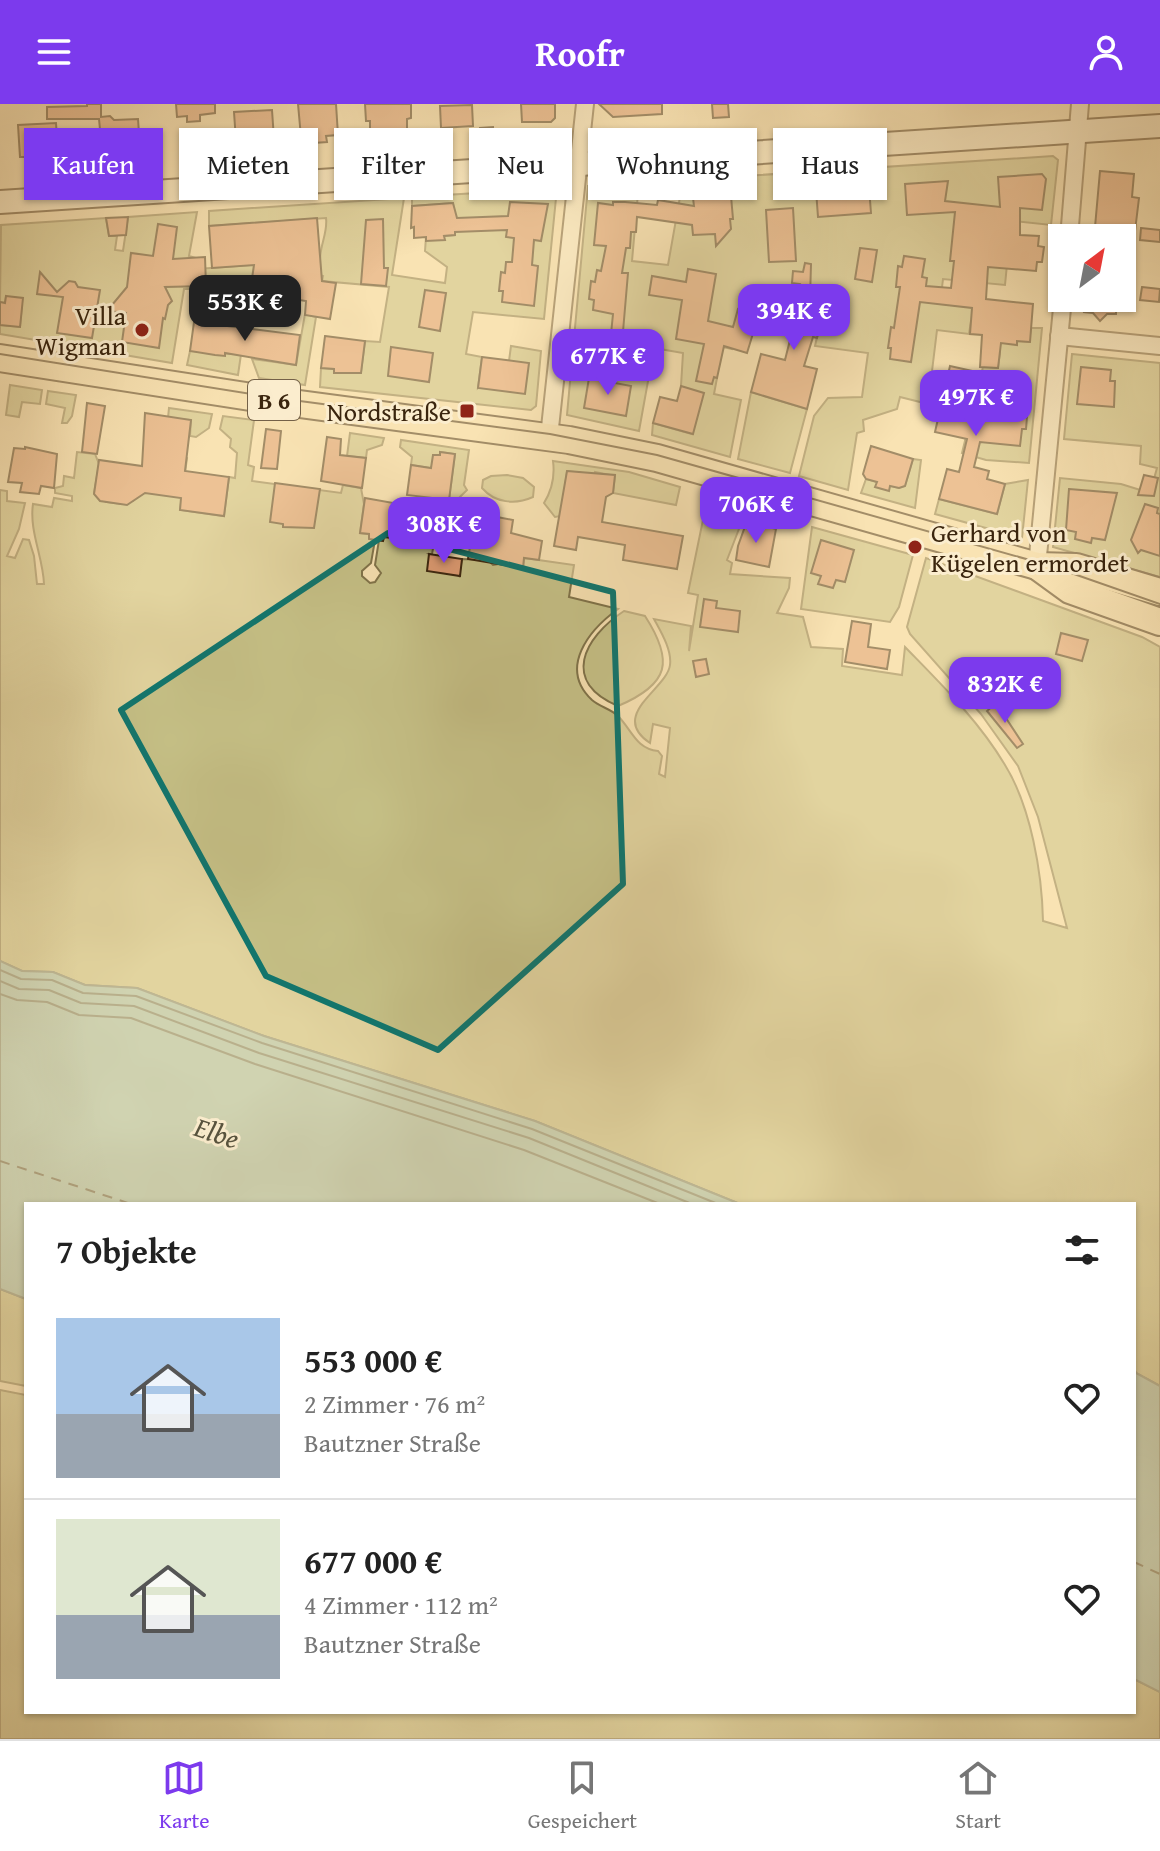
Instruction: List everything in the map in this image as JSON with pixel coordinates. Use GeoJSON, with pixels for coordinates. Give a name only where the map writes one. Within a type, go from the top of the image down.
{"type":"FeatureCollection","features":[{"type":"Feature","properties":{"kind":"main road","name":"B 6"},"geometry":{"type":"LineString","coordinates":[[0,358],[292,403],[549,437],[657,458],[1037,566],[1076,567],[1160,592]]}},
{"type":"Feature","properties":{"kind":"main road","name":"B 6"},"geometry":{"type":"LineString","coordinates":[[1037,566],[1070,590],[1160,622]]}},
{"type":"Feature","properties":{"kind":"street"},"geometry":{"type":"LineString","coordinates":[[549,437],[585,104]]}},
{"type":"Feature","properties":{"kind":"street"},"geometry":{"type":"LineString","coordinates":[[1070,224],[1080,104]]}},
{"type":"Feature","properties":{"kind":"street"},"geometry":{"type":"LineString","coordinates":[[0,202],[1160,126]]}},
{"type":"Feature","properties":{"kind":"street"},"geometry":{"type":"LineString","coordinates":[[1037,566],[1062,312]]}},
{"type":"Feature","properties":{"kind":"street"},"geometry":{"type":"LineString","coordinates":[[1059,336],[1160,346]]}},
{"type":"Feature","properties":{"kind":"highlighted area"},"geometry":{"type":"Polygon","coordinates":[[[388,533],[613,592],[623,884],[438,1050],[266,976],[121,710],[388,533]]]}},
{"type":"Feature","properties":{"kind":"shaded area"},"geometry":{"type":"Polygon","coordinates":[[[1053,156],[1058,160],[1051,224],[987,218],[1010,234],[1005,285],[943,279],[940,304],[985,305],[984,322],[971,321],[969,334],[937,330],[928,404],[900,397],[897,409],[863,420],[864,431],[857,433],[848,490],[799,476],[814,416],[828,398],[862,397],[868,353],[815,346],[825,302],[797,296],[789,331],[761,319],[762,304],[747,300],[732,349],[723,347],[714,377],[717,378],[714,394],[741,400],[730,457],[652,435],[653,423],[692,434],[681,386],[683,353],[654,348],[639,431],[567,415],[588,186],[588,200],[637,200],[632,261],[668,265],[679,200],[757,200],[757,175],[773,174],[773,200],[887,200],[887,167],[1053,156]]]}},
{"type":"Feature","properties":{"kind":"shaded area"},"geometry":{"type":"Polygon","coordinates":[[[469,193],[469,200],[556,200],[544,319],[473,312],[466,354],[482,357],[478,388],[509,361],[511,346],[541,351],[536,406],[531,410],[320,387],[321,368],[334,369],[335,373],[361,372],[365,341],[380,342],[389,287],[322,281],[323,276],[319,275],[252,278],[238,375],[187,365],[190,351],[231,354],[241,288],[184,289],[172,363],[0,334],[0,325],[20,327],[22,305],[6,296],[5,303],[0,302],[1,225],[106,218],[109,236],[117,236],[115,250],[123,251],[128,217],[197,212],[189,256],[196,258],[197,269],[320,260],[326,218],[209,226],[209,211],[404,200],[392,275],[445,283],[447,267],[425,251],[426,237],[455,235],[453,203],[412,206],[412,200],[453,200],[453,194],[469,193]]]}},
{"type":"Feature","properties":{"kind":"shaded area"},"geometry":{"type":"Polygon","coordinates":[[[305,314],[316,317],[305,385],[259,378],[252,359],[296,365],[305,314]]]}},
{"type":"Feature","properties":{"kind":"shaded area"},"geometry":{"type":"Polygon","coordinates":[[[1031,328],[1042,328],[1029,463],[986,460],[962,453],[983,367],[998,368],[1000,353],[994,339],[1029,342],[1031,328]]]}},
{"type":"Feature","properties":{"kind":"shaded area"},"geometry":{"type":"Polygon","coordinates":[[[1072,354],[1160,363],[1160,577],[1053,547],[1060,478],[1121,484],[1150,493],[1157,468],[1140,464],[1141,446],[1064,439],[1072,354]]]}},
{"type":"Feature","properties":{"kind":"shaded area"},"geometry":{"type":"Polygon","coordinates":[[[10,385],[42,390],[40,404],[22,402],[19,417],[6,415],[10,385]]]}},
{"type":"Feature","properties":{"kind":"shaded area"},"geometry":{"type":"Polygon","coordinates":[[[48,391],[76,395],[72,416],[67,423],[62,423],[65,408],[46,404],[48,391]]]}},
{"type":"Feature","properties":{"kind":"shaded area"},"geometry":{"type":"Polygon","coordinates":[[[751,392],[807,409],[790,473],[738,459],[751,392]]]}},
{"type":"Feature","properties":{"kind":"shaded area"},"geometry":{"type":"Polygon","coordinates":[[[169,408],[212,414],[209,428],[196,437],[190,436],[191,420],[177,419],[172,456],[187,458],[180,510],[224,516],[229,477],[235,478],[237,453],[230,447],[231,439],[220,429],[223,416],[254,420],[248,465],[254,467],[252,481],[341,493],[343,485],[361,488],[364,504],[360,533],[369,534],[369,539],[375,540],[371,563],[362,571],[362,576],[370,583],[375,582],[381,573],[375,565],[379,540],[383,541],[384,537],[403,539],[405,535],[420,537],[430,468],[411,465],[412,457],[400,447],[401,440],[469,450],[464,485],[467,490],[443,518],[432,554],[429,554],[459,576],[462,559],[488,560],[493,565],[505,563],[523,568],[524,558],[574,565],[569,597],[618,609],[597,628],[581,650],[578,675],[582,688],[592,700],[618,716],[639,743],[658,751],[662,756],[659,774],[665,777],[670,728],[653,724],[650,743],[639,733],[635,722],[643,702],[667,674],[670,665],[668,647],[654,619],[691,626],[689,651],[698,595],[688,593],[705,510],[742,521],[727,560],[732,563],[730,574],[790,578],[789,588],[777,613],[803,617],[811,647],[843,649],[842,666],[902,675],[905,647],[971,718],[1005,765],[1022,800],[1037,862],[1043,921],[1067,928],[1038,817],[1018,766],[981,714],[907,627],[926,558],[1142,637],[1160,647],[1160,1386],[1136,1373],[1136,1202],[735,1202],[535,1121],[264,1036],[137,988],[85,985],[53,972],[22,971],[0,961],[0,490],[7,491],[7,501],[25,503],[19,529],[7,556],[15,558],[23,539],[29,540],[37,584],[44,584],[33,524],[33,504],[52,507],[54,498],[72,501],[72,496],[55,493],[55,488],[63,486],[64,476],[74,478],[77,452],[95,454],[99,464],[96,496],[107,497],[106,502],[121,504],[122,499],[133,501],[164,457],[169,408]],[[441,452],[440,455],[433,455],[434,498],[449,500],[455,454],[441,452]]]}},
{"type":"Feature","properties":{"kind":"shaded area"},"geometry":{"type":"Polygon","coordinates":[[[350,433],[384,438],[382,445],[367,450],[366,458],[347,456],[350,433]]]}},
{"type":"Feature","properties":{"kind":"shaded area"},"geometry":{"type":"Polygon","coordinates":[[[913,459],[921,460],[915,508],[861,493],[866,479],[899,488],[905,486],[913,459]]]}},
{"type":"Feature","properties":{"kind":"shaded area"},"geometry":{"type":"Polygon","coordinates":[[[553,461],[629,472],[680,487],[676,505],[613,493],[615,476],[595,472],[586,527],[582,473],[567,471],[561,516],[555,517],[544,503],[552,483],[553,461]]]}},
{"type":"Feature","properties":{"kind":"shaded area"},"geometry":{"type":"Polygon","coordinates":[[[507,475],[523,478],[534,487],[533,497],[506,501],[493,497],[482,488],[483,480],[507,475]]]}},
{"type":"Feature","properties":{"kind":"shaded area"},"geometry":{"type":"Polygon","coordinates":[[[1028,480],[1022,538],[935,514],[939,499],[997,514],[1005,484],[1028,480]]]}},
{"type":"Feature","properties":{"kind":"shaded area"},"geometry":{"type":"Polygon","coordinates":[[[812,527],[913,555],[899,607],[890,622],[801,609],[812,527]]]}},
{"type":"Feature","properties":{"kind":"shaded area"},"geometry":{"type":"Polygon","coordinates":[[[624,611],[645,616],[663,658],[657,680],[635,698],[618,706],[600,696],[589,685],[584,673],[584,660],[598,634],[624,611]]]}},
{"type":"Feature","properties":{"kind":"shaded area"},"geometry":{"type":"Polygon","coordinates":[[[0,1289],[24,1298],[24,1386],[0,1381],[0,1289]]]}},
{"type":"Feature","properties":{"kind":"shaded area"},"geometry":{"type":"Polygon","coordinates":[[[0,1390],[24,1395],[24,1714],[1136,1714],[1136,1680],[1160,1692],[1160,1739],[0,1739],[0,1390]]]}},
{"type":"Feature","properties":{"kind":"water","name":"Elbe"},"geometry":{"type":"Polygon","coordinates":[[[0,961],[22,971],[53,972],[85,985],[137,988],[264,1036],[535,1121],[735,1202],[24,1202],[24,1298],[0,1289],[0,961]]]}},
{"type":"Feature","properties":{"kind":"water"},"geometry":{"type":"Polygon","coordinates":[[[1136,1373],[1160,1386],[1160,1692],[1136,1680],[1136,1373]]]}},
{"type":"Feature","properties":{"kind":"building"},"geometry":{"type":"Polygon","coordinates":[[[101,104],[101,117],[138,119],[139,128],[100,128],[99,119],[47,119],[47,107],[101,104]]]}},
{"type":"Feature","properties":{"kind":"building"},"geometry":{"type":"Polygon","coordinates":[[[176,104],[215,104],[215,113],[200,115],[200,121],[187,122],[187,116],[177,117],[176,104]]]}},
{"type":"Feature","properties":{"kind":"building"},"geometry":{"type":"Polygon","coordinates":[[[298,104],[336,104],[338,128],[334,128],[334,135],[326,136],[327,142],[318,143],[318,128],[300,128],[298,104]]]}},
{"type":"Feature","properties":{"kind":"building"},"geometry":{"type":"Polygon","coordinates":[[[365,104],[411,104],[407,128],[370,128],[370,121],[366,121],[365,104]]]}},
{"type":"Feature","properties":{"kind":"building"},"geometry":{"type":"Polygon","coordinates":[[[521,104],[555,104],[555,118],[551,122],[522,122],[521,104]]]}},
{"type":"Feature","properties":{"kind":"building"},"geometry":{"type":"Polygon","coordinates":[[[599,104],[662,104],[662,114],[613,117],[599,104]]]}},
{"type":"Feature","properties":{"kind":"building"},"geometry":{"type":"Polygon","coordinates":[[[712,104],[728,104],[729,117],[713,118],[712,104]]]}},
{"type":"Feature","properties":{"kind":"building"},"geometry":{"type":"Polygon","coordinates":[[[472,105],[473,126],[441,128],[440,106],[472,105]]]}},
{"type":"Feature","properties":{"kind":"building"},"geometry":{"type":"Polygon","coordinates":[[[272,110],[273,128],[235,128],[234,112],[272,110]]]}},
{"type":"Feature","properties":{"kind":"building"},"geometry":{"type":"Polygon","coordinates":[[[56,123],[56,128],[24,128],[24,157],[20,157],[18,125],[56,123]]]}},
{"type":"Feature","properties":{"kind":"building"},"geometry":{"type":"Polygon","coordinates":[[[1100,171],[1134,174],[1132,197],[1139,198],[1136,224],[1095,224],[1100,171]]]}},
{"type":"Feature","properties":{"kind":"building"},"geometry":{"type":"Polygon","coordinates":[[[1042,174],[1046,179],[1042,210],[1020,208],[1020,235],[1039,236],[1038,246],[1044,247],[1042,262],[1037,262],[1036,271],[988,267],[986,299],[1033,304],[1030,342],[1017,341],[1017,345],[1001,343],[998,368],[980,367],[982,335],[970,334],[972,308],[920,302],[911,362],[890,359],[891,348],[888,348],[900,287],[896,287],[898,266],[902,267],[904,256],[925,259],[922,277],[927,278],[926,286],[951,288],[954,261],[950,261],[955,212],[907,215],[905,184],[948,181],[945,201],[1000,207],[998,177],[1042,174]]]}},
{"type":"Feature","properties":{"kind":"building"},"geometry":{"type":"Polygon","coordinates":[[[658,200],[694,206],[693,200],[731,200],[731,229],[716,246],[715,234],[693,235],[692,225],[637,217],[636,232],[631,232],[630,248],[626,248],[622,273],[628,273],[621,355],[609,354],[613,314],[593,310],[594,300],[589,299],[591,281],[595,282],[597,270],[601,271],[606,246],[594,245],[598,203],[657,205],[658,200]]]}},
{"type":"Feature","properties":{"kind":"building"},"geometry":{"type":"Polygon","coordinates":[[[817,200],[870,200],[871,213],[818,217],[817,200]]]}},
{"type":"Feature","properties":{"kind":"building"},"geometry":{"type":"Polygon","coordinates":[[[510,202],[548,204],[541,241],[534,240],[532,265],[538,266],[534,306],[502,302],[503,291],[499,291],[501,272],[505,273],[506,262],[512,262],[514,238],[506,237],[507,230],[455,232],[455,235],[444,236],[445,240],[426,241],[426,237],[414,238],[414,227],[411,228],[412,206],[453,203],[457,218],[508,216],[510,202]]]}},
{"type":"Feature","properties":{"kind":"building"},"geometry":{"type":"Polygon","coordinates":[[[793,208],[796,261],[769,262],[766,210],[793,208]]]}},
{"type":"Feature","properties":{"kind":"building"},"geometry":{"type":"Polygon","coordinates":[[[128,217],[126,235],[109,236],[106,218],[128,217]]]}},
{"type":"Feature","properties":{"kind":"building"},"geometry":{"type":"Polygon","coordinates":[[[317,218],[322,281],[336,283],[330,319],[305,315],[306,301],[250,292],[254,265],[212,268],[209,226],[317,218]]]}},
{"type":"Feature","properties":{"kind":"building"},"geometry":{"type":"Polygon","coordinates":[[[383,219],[384,268],[388,268],[386,286],[361,284],[366,220],[383,219]]]}},
{"type":"Feature","properties":{"kind":"building"},"geometry":{"type":"Polygon","coordinates":[[[158,224],[177,227],[173,259],[205,257],[206,286],[165,287],[172,301],[163,318],[159,348],[122,342],[126,313],[107,311],[127,287],[131,253],[153,256],[158,224]]]}},
{"type":"Feature","properties":{"kind":"building"},"geometry":{"type":"Polygon","coordinates":[[[1141,228],[1160,230],[1160,242],[1140,240],[1141,228]]]}},
{"type":"Feature","properties":{"kind":"building"},"geometry":{"type":"Polygon","coordinates":[[[860,248],[877,250],[872,282],[855,279],[860,248]]]}},
{"type":"Feature","properties":{"kind":"building"},"geometry":{"type":"Polygon","coordinates":[[[805,263],[811,264],[810,299],[826,303],[817,338],[813,337],[804,366],[817,369],[807,409],[751,392],[761,354],[785,360],[800,284],[792,283],[793,271],[803,272],[805,263]]]}},
{"type":"Feature","properties":{"kind":"building"},"geometry":{"type":"Polygon","coordinates":[[[688,269],[716,274],[708,321],[733,327],[738,309],[744,310],[747,300],[762,304],[747,353],[724,346],[717,378],[714,377],[712,384],[696,381],[704,344],[676,339],[682,300],[649,295],[652,276],[686,282],[688,269]]]}},
{"type":"Feature","properties":{"kind":"building"},"geometry":{"type":"Polygon","coordinates":[[[40,272],[57,292],[69,281],[75,282],[78,287],[100,290],[92,338],[57,333],[63,297],[37,294],[40,272]]]}},
{"type":"Feature","properties":{"kind":"building"},"geometry":{"type":"Polygon","coordinates":[[[1142,287],[1160,289],[1159,302],[1140,300],[1142,287]]]}},
{"type":"Feature","properties":{"kind":"building"},"geometry":{"type":"Polygon","coordinates":[[[425,290],[446,293],[440,331],[419,327],[425,290]]]}},
{"type":"Feature","properties":{"kind":"building"},"geometry":{"type":"Polygon","coordinates":[[[6,296],[23,298],[20,327],[0,325],[0,302],[5,303],[6,296]]]}},
{"type":"Feature","properties":{"kind":"building"},"geometry":{"type":"Polygon","coordinates":[[[1084,312],[1116,314],[1107,314],[1100,321],[1093,313],[1084,312]]]}},
{"type":"Feature","properties":{"kind":"building"},"geometry":{"type":"Polygon","coordinates":[[[194,322],[300,335],[296,365],[225,353],[225,356],[190,351],[194,322]]]}},
{"type":"Feature","properties":{"kind":"building"},"geometry":{"type":"Polygon","coordinates":[[[325,336],[365,341],[361,373],[334,373],[334,369],[321,368],[325,336]]]}},
{"type":"Feature","properties":{"kind":"building"},"geometry":{"type":"Polygon","coordinates":[[[391,347],[433,353],[429,382],[388,376],[391,347]]]}},
{"type":"Feature","properties":{"kind":"building"},"geometry":{"type":"Polygon","coordinates":[[[482,357],[529,363],[525,394],[478,388],[482,357]]]}},
{"type":"Feature","properties":{"kind":"building"},"geometry":{"type":"Polygon","coordinates":[[[950,366],[977,372],[972,396],[1024,401],[1026,429],[1022,429],[1020,446],[980,442],[974,467],[989,471],[987,479],[1005,484],[997,514],[939,499],[947,469],[959,472],[967,439],[935,432],[950,366]]]}},
{"type":"Feature","properties":{"kind":"building"},"geometry":{"type":"Polygon","coordinates":[[[1081,367],[1111,370],[1110,381],[1115,381],[1114,407],[1077,404],[1081,367]]]}},
{"type":"Feature","properties":{"kind":"building"},"geometry":{"type":"Polygon","coordinates":[[[589,378],[631,386],[626,416],[584,408],[589,378]]]}},
{"type":"Feature","properties":{"kind":"building"},"geometry":{"type":"Polygon","coordinates":[[[681,386],[704,393],[693,434],[653,423],[660,397],[677,401],[681,386]]]}},
{"type":"Feature","properties":{"kind":"building"},"geometry":{"type":"Polygon","coordinates":[[[87,403],[105,406],[97,454],[82,452],[87,403]]]}},
{"type":"Feature","properties":{"kind":"building"},"geometry":{"type":"Polygon","coordinates":[[[145,413],[191,420],[185,471],[229,477],[224,516],[180,510],[181,498],[145,493],[127,505],[100,501],[94,494],[99,460],[142,466],[145,413]]]}},
{"type":"Feature","properties":{"kind":"building"},"geometry":{"type":"Polygon","coordinates":[[[266,429],[281,431],[277,469],[261,468],[266,429]]]}},
{"type":"Feature","properties":{"kind":"building"},"geometry":{"type":"Polygon","coordinates":[[[327,437],[341,439],[340,455],[366,458],[362,488],[321,481],[327,437]]]}},
{"type":"Feature","properties":{"kind":"building"},"geometry":{"type":"Polygon","coordinates":[[[871,446],[913,459],[905,486],[890,486],[889,491],[875,487],[877,482],[866,479],[863,474],[871,446]]]}},
{"type":"Feature","properties":{"kind":"building"},"geometry":{"type":"Polygon","coordinates":[[[25,447],[57,454],[54,488],[41,486],[39,494],[20,492],[22,483],[8,482],[14,448],[25,447]]]}},
{"type":"Feature","properties":{"kind":"building"},"geometry":{"type":"Polygon","coordinates":[[[440,452],[455,454],[449,500],[407,495],[411,465],[431,468],[433,455],[440,455],[440,452]]]}},
{"type":"Feature","properties":{"kind":"building"},"geometry":{"type":"Polygon","coordinates":[[[567,471],[615,475],[613,493],[606,497],[602,522],[683,536],[677,569],[623,560],[625,545],[578,537],[576,550],[554,546],[567,471]]]}},
{"type":"Feature","properties":{"kind":"building"},"geometry":{"type":"Polygon","coordinates":[[[1144,475],[1158,478],[1154,496],[1138,495],[1144,475]]]}},
{"type":"Feature","properties":{"kind":"building"},"geometry":{"type":"Polygon","coordinates":[[[275,483],[320,489],[314,528],[283,527],[283,524],[270,522],[275,483]]]}},
{"type":"Feature","properties":{"kind":"building"},"geometry":{"type":"Polygon","coordinates":[[[1069,489],[1117,493],[1105,540],[1092,538],[1091,543],[1075,539],[1076,532],[1066,530],[1069,489]]]}},
{"type":"Feature","properties":{"kind":"building"},"geometry":{"type":"Polygon","coordinates":[[[365,498],[399,504],[397,523],[406,524],[404,539],[384,537],[383,541],[369,539],[369,534],[360,533],[365,498]]]}},
{"type":"Feature","properties":{"kind":"building"},"geometry":{"type":"Polygon","coordinates":[[[1145,504],[1158,508],[1157,513],[1160,514],[1160,556],[1141,550],[1138,553],[1131,540],[1145,504]]]}},
{"type":"Feature","properties":{"kind":"building"},"geometry":{"type":"Polygon","coordinates":[[[492,516],[513,520],[511,533],[542,541],[539,560],[524,558],[523,568],[468,559],[473,528],[490,530],[492,516]]]}},
{"type":"Feature","properties":{"kind":"building"},"geometry":{"type":"Polygon","coordinates":[[[747,521],[776,529],[769,567],[736,560],[747,521]]]}},
{"type":"Feature","properties":{"kind":"building"},"geometry":{"type":"Polygon","coordinates":[[[821,540],[854,550],[845,582],[836,580],[833,588],[818,584],[821,576],[811,573],[821,540]]]}},
{"type":"Feature","properties":{"kind":"building"},"geometry":{"type":"Polygon","coordinates":[[[429,554],[462,559],[460,576],[427,571],[429,554]]]}},
{"type":"Feature","properties":{"kind":"building"},"geometry":{"type":"Polygon","coordinates":[[[704,599],[717,601],[716,608],[740,611],[738,632],[700,627],[704,599]]]}},
{"type":"Feature","properties":{"kind":"building"},"geometry":{"type":"Polygon","coordinates":[[[852,621],[871,624],[868,647],[890,650],[887,669],[845,662],[852,621]]]}},
{"type":"Feature","properties":{"kind":"building"},"geometry":{"type":"Polygon","coordinates":[[[1061,633],[1088,640],[1082,661],[1056,654],[1061,633]]]}},
{"type":"Feature","properties":{"kind":"building"},"geometry":{"type":"Polygon","coordinates":[[[706,659],[709,674],[696,677],[693,661],[706,659]]]}},
{"type":"Feature","properties":{"kind":"building"},"geometry":{"type":"Polygon","coordinates":[[[996,703],[1023,744],[1017,748],[987,711],[996,703]]]}},
{"type":"Feature","properties":{"kind":"ferry route"},"geometry":{"type":"LineString","coordinates":[[0,1161],[125,1202]]}},
{"type":"Feature","properties":{"kind":"ferry route"},"geometry":{"type":"LineString","coordinates":[[1136,1563],[1160,1574]]}},
{"type":"Feature","properties":{"kind":"tram line"},"geometry":{"type":"LineString","coordinates":[[0,354],[277,398],[550,434],[657,455],[1051,566],[1160,604]]}},
{"type":"Feature","properties":{"kind":"place","name":"Villa Wigman"},"geometry":{"type":"Point","coordinates":[142,330]}},
{"type":"Feature","properties":{"kind":"place","name":"Nordstraße"},"geometry":{"type":"Point","coordinates":[467,411]}},
{"type":"Feature","properties":{"kind":"place","name":"Gerhard von Kügelen ermordet"},"geometry":{"type":"Point","coordinates":[915,547]}}]}
